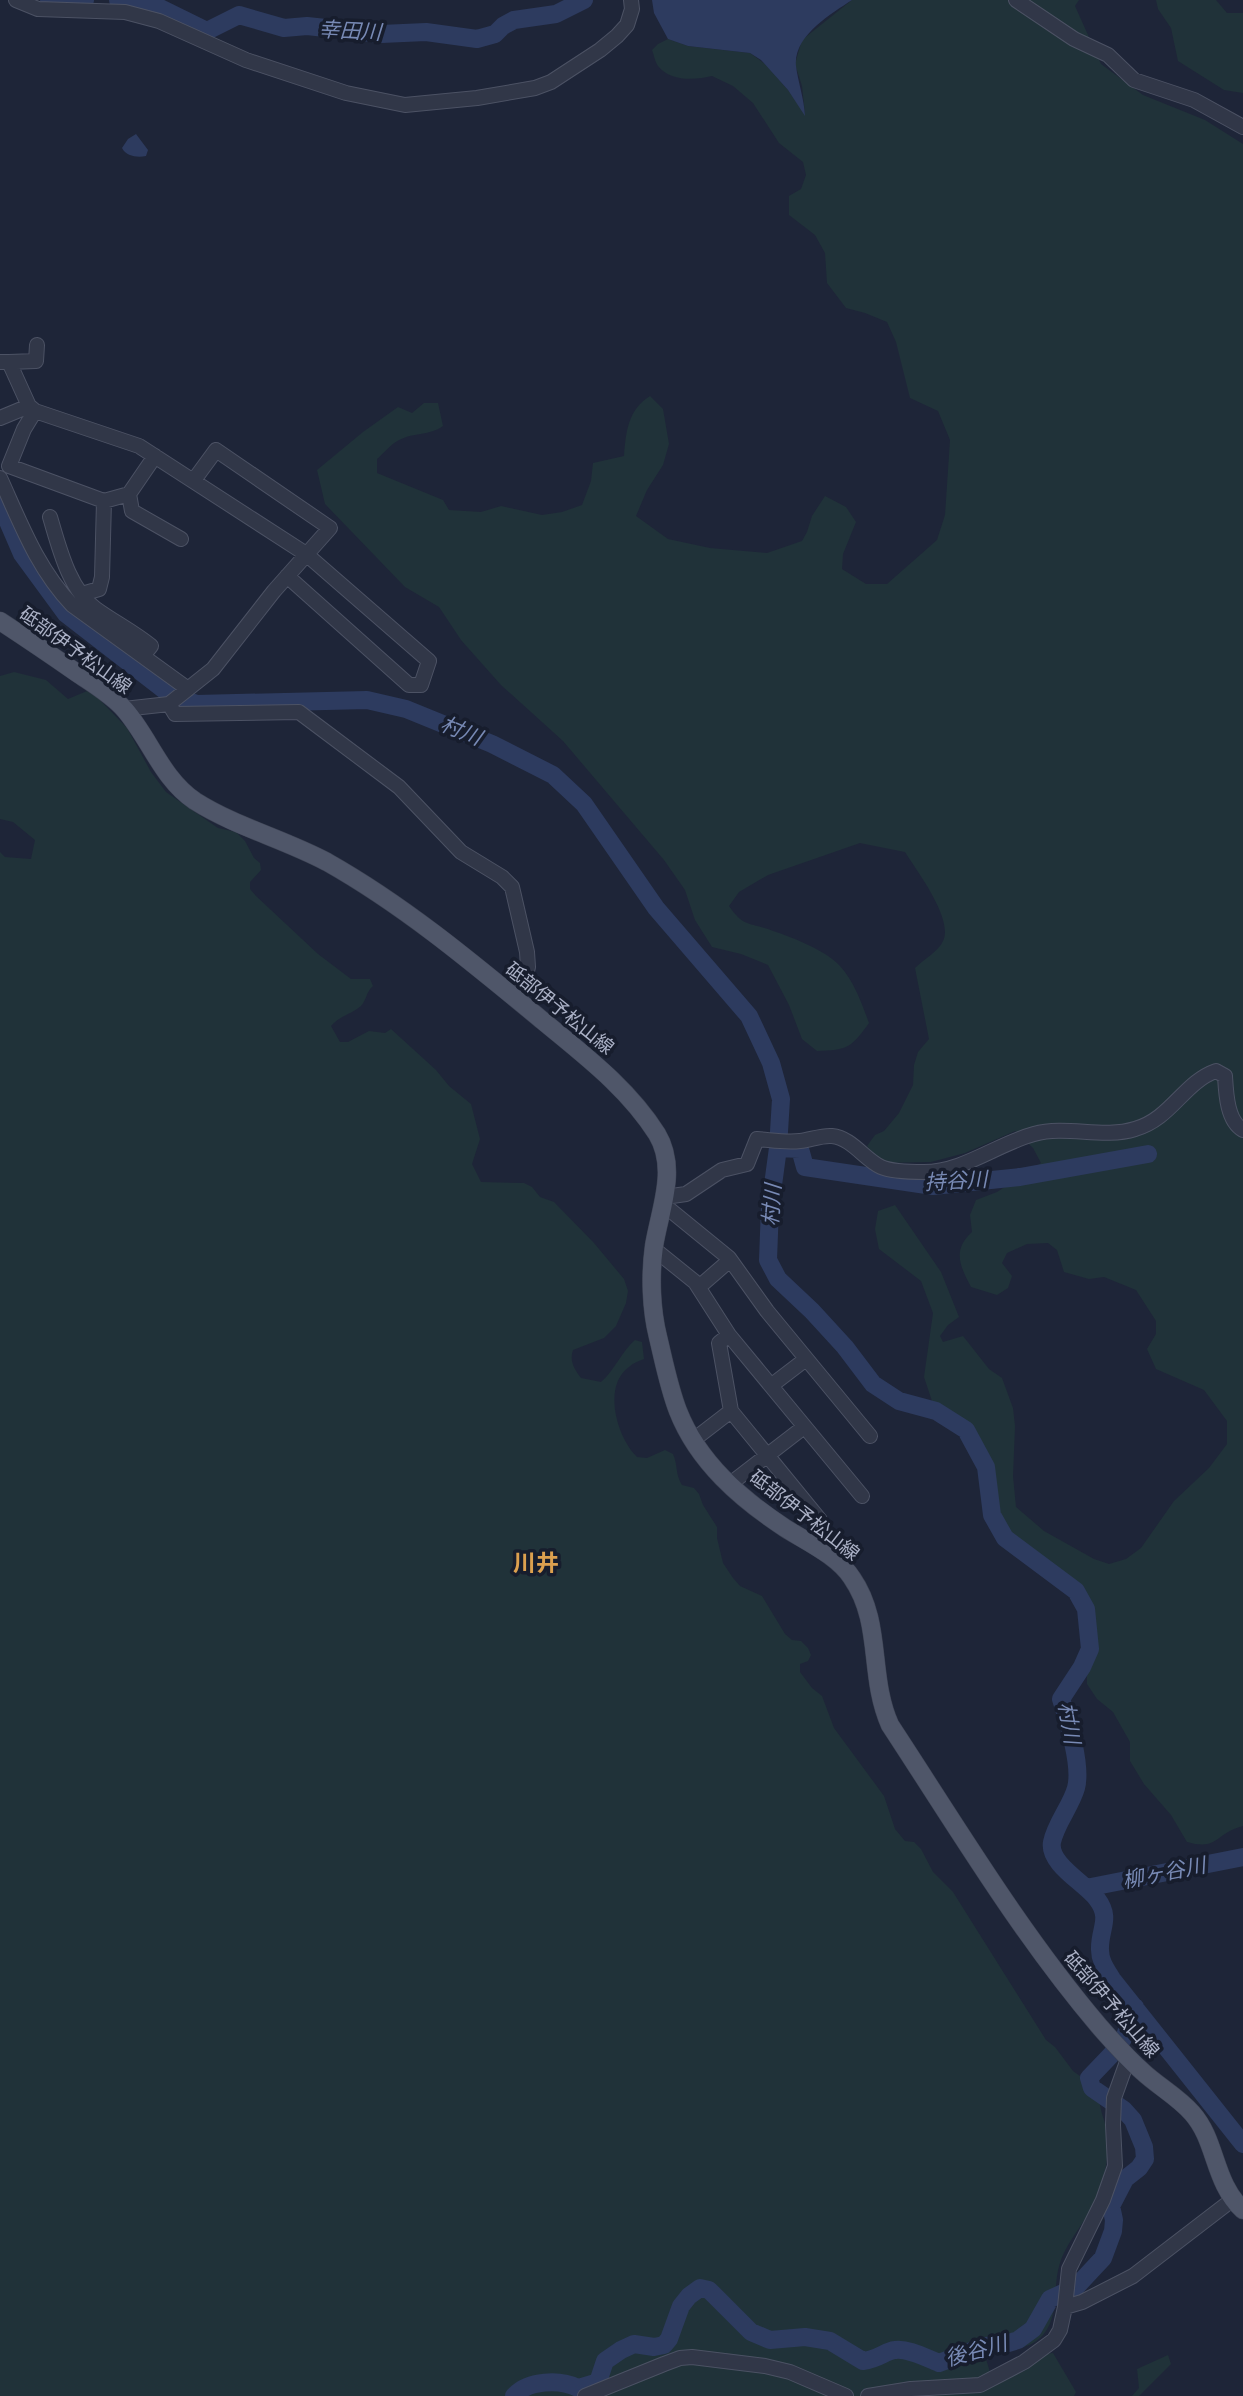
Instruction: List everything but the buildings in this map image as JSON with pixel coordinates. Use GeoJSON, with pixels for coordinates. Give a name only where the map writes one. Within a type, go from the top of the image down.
{"type":"FeatureCollection","features":[{"type":"Feature","properties":{"kind":"main road","name":"砥部伊予松山線"},"geometry":{"type":"LineString","coordinates":[[0,621],[93,684],[124,709],[170,778],[192,799],[219,814],[298,847],[376,891],[519,1001],[606,1073],[636,1105],[659,1137],[667,1166],[664,1201],[654,1250],[655,1325],[677,1410],[692,1441],[730,1484],[757,1508],[850,1574],[865,1601],[870,1618],[875,1676],[890,1725],[1027,1934],[1128,2059],[1192,2113],[1201,2126],[1214,2162],[1237,2205]]}},
{"type":"Feature","properties":{"kind":"street"},"geometry":{"type":"LineString","coordinates":[[16,0],[38,9],[125,12],[159,21],[246,60],[346,93],[405,105],[489,96],[535,88],[551,82],[617,36],[627,25],[632,9],[631,0]]}},
{"type":"Feature","properties":{"kind":"street"},"geometry":{"type":"LineString","coordinates":[[1016,0],[1074,39],[1108,55],[1134,80],[1194,100],[1243,127]]}},
{"type":"Feature","properties":{"kind":"street"},"geometry":{"type":"LineString","coordinates":[[32,409],[5,362],[36,361],[37,345]]}},
{"type":"Feature","properties":{"kind":"street"},"geometry":{"type":"LineString","coordinates":[[32,409],[9,466],[104,501],[129,494],[155,456]]}},
{"type":"Feature","properties":{"kind":"street"},"geometry":{"type":"LineString","coordinates":[[0,418],[32,409],[139,446],[194,480],[306,554],[429,661],[421,685],[410,685],[286,576]]}},
{"type":"Feature","properties":{"kind":"street"},"geometry":{"type":"LineString","coordinates":[[124,709],[169,704],[213,669],[286,576],[330,528],[216,450],[194,480]]}},
{"type":"Feature","properties":{"kind":"street"},"geometry":{"type":"LineString","coordinates":[[0,478],[36,558],[47,576],[72,605],[186,690]]}},
{"type":"Feature","properties":{"kind":"street"},"geometry":{"type":"LineString","coordinates":[[129,494],[132,511],[181,539]]}},
{"type":"Feature","properties":{"kind":"street"},"geometry":{"type":"LineString","coordinates":[[82,594],[99,589],[102,577],[104,501]]}},
{"type":"Feature","properties":{"kind":"street"},"geometry":{"type":"LineString","coordinates":[[50,517],[65,564],[82,594],[94,608],[128,628],[151,646],[143,656]]}},
{"type":"Feature","properties":{"kind":"street"},"geometry":{"type":"LineString","coordinates":[[169,704],[175,714],[299,712],[399,787],[461,852],[502,877],[512,887],[528,967],[519,1001]]}},
{"type":"Feature","properties":{"kind":"street"},"geometry":{"type":"LineString","coordinates":[[664,1201],[687,1194],[722,1171],[747,1164],[757,1139],[797,1142],[832,1136],[851,1145],[883,1168],[924,1172],[961,1164],[1003,1144],[1036,1133],[1058,1130],[1134,1130],[1152,1123],[1166,1113],[1205,1074],[1216,1070],[1225,1076],[1232,1119],[1237,1127],[1243,1130]]}},
{"type":"Feature","properties":{"kind":"street"},"geometry":{"type":"LineString","coordinates":[[664,1201],[730,1260],[767,1311],[870,1436]]}},
{"type":"Feature","properties":{"kind":"street"},"geometry":{"type":"LineString","coordinates":[[654,1250],[695,1282],[729,1335],[862,1496]]}},
{"type":"Feature","properties":{"kind":"street"},"geometry":{"type":"LineString","coordinates":[[699,1287],[730,1260]]}},
{"type":"Feature","properties":{"kind":"street"},"geometry":{"type":"LineString","coordinates":[[729,1335],[719,1343],[731,1411],[820,1520]]}},
{"type":"Feature","properties":{"kind":"street"},"geometry":{"type":"LineString","coordinates":[[772,1385],[806,1359]]}},
{"type":"Feature","properties":{"kind":"street"},"geometry":{"type":"LineString","coordinates":[[692,1441],[731,1411]]}},
{"type":"Feature","properties":{"kind":"street"},"geometry":{"type":"LineString","coordinates":[[730,1484],[804,1427]]}},
{"type":"Feature","properties":{"kind":"street"},"geometry":{"type":"LineString","coordinates":[[868,2396],[911,2389],[980,2385],[1024,2362],[1054,2340],[1060,2330],[1065,2307],[1069,2269],[1103,2200],[1115,2166],[1114,2098],[1128,2059]]}},
{"type":"Feature","properties":{"kind":"street"},"geometry":{"type":"LineString","coordinates":[[1065,2307],[1082,2302],[1133,2276],[1237,2205]]}},
{"type":"Feature","properties":{"kind":"street"},"geometry":{"type":"LineString","coordinates":[[585,2396],[680,2358],[692,2357],[765,2366],[790,2372],[846,2396]]}},
{"type":"Feature","properties":{"kind":"shaded area"},"geometry":{"type":"Polygon","coordinates":[[[852,0],[1079,0],[1075,6],[1101,64],[1143,95],[1205,120],[1243,144],[1243,1826],[1211,1843],[1187,1842],[1171,1815],[1144,1784],[1130,1761],[1130,1742],[1113,1712],[1097,1699],[1087,1684],[1087,1670],[1097,1648],[1093,1608],[1083,1587],[1008,1533],[997,1510],[990,1469],[963,1420],[949,1414],[932,1401],[924,1377],[933,1313],[921,1281],[879,1249],[875,1229],[878,1211],[895,1205],[941,1272],[959,1317],[948,1325],[940,1336],[943,1342],[963,1336],[989,1369],[1002,1378],[1013,1408],[1015,1426],[1013,1476],[1016,1507],[1044,1531],[1094,1559],[1109,1564],[1126,1559],[1141,1548],[1174,1501],[1209,1468],[1227,1444],[1227,1421],[1204,1390],[1156,1369],[1147,1349],[1156,1334],[1156,1321],[1136,1290],[1104,1277],[1089,1279],[1064,1272],[1057,1250],[1048,1243],[1027,1244],[1007,1253],[1002,1263],[1012,1276],[1008,1288],[997,1295],[971,1287],[961,1265],[960,1252],[972,1232],[970,1215],[976,1200],[997,1192],[1041,1163],[1033,1148],[1015,1131],[965,1153],[931,1162],[881,1163],[867,1146],[899,1113],[913,1085],[918,1052],[929,1039],[915,968],[938,948],[945,932],[939,908],[917,870],[905,852],[860,843],[768,875],[739,892],[729,906],[743,921],[790,937],[827,955],[840,966],[849,979],[869,1023],[848,1046],[817,1051],[802,1039],[789,1005],[768,965],[741,954],[712,947],[695,920],[685,890],[664,860],[563,741],[501,685],[461,640],[439,607],[405,587],[325,504],[317,470],[398,407],[412,413],[424,403],[438,403],[443,426],[396,442],[377,459],[377,473],[443,500],[449,510],[481,512],[501,506],[542,515],[562,512],[582,505],[591,481],[593,463],[624,456],[627,430],[633,415],[650,396],[663,409],[669,444],[663,465],[647,490],[636,516],[668,539],[710,548],[767,553],[802,541],[812,516],[825,496],[846,507],[856,522],[843,554],[842,569],[866,584],[887,584],[937,540],[945,515],[950,440],[938,411],[910,398],[896,342],[887,322],[846,308],[827,283],[825,253],[815,235],[789,215],[789,196],[801,189],[806,175],[803,162],[779,143],[753,103],[733,86],[712,76],[691,79],[669,75],[658,66],[652,50],[668,39],[688,46],[750,53],[765,64],[805,114],[802,86],[795,64],[802,40],[852,0]]]}},
{"type":"Feature","properties":{"kind":"shaded area"},"geometry":{"type":"Polygon","coordinates":[[[1156,0],[1216,0],[1227,13],[1243,13],[1243,93],[1224,90],[1178,61],[1171,28],[1158,9],[1156,0]]]}},
{"type":"Feature","properties":{"kind":"shaded area"},"geometry":{"type":"Polygon","coordinates":[[[14,672],[46,680],[68,699],[87,691],[99,699],[127,728],[151,772],[166,792],[218,828],[236,832],[260,863],[261,870],[250,882],[250,889],[256,896],[318,954],[351,979],[370,979],[373,986],[361,1006],[331,1026],[340,1042],[348,1042],[369,1031],[385,1033],[391,1029],[471,1104],[480,1139],[472,1164],[481,1182],[524,1183],[532,1187],[540,1197],[554,1202],[624,1279],[628,1291],[626,1303],[616,1326],[604,1338],[573,1350],[572,1362],[577,1372],[581,1378],[601,1382],[635,1340],[642,1342],[644,1359],[632,1364],[621,1376],[614,1399],[619,1425],[630,1448],[637,1457],[647,1458],[665,1450],[673,1454],[682,1485],[694,1488],[699,1494],[717,1527],[723,1563],[733,1578],[740,1586],[762,1596],[785,1634],[792,1640],[801,1641],[808,1648],[811,1655],[808,1661],[800,1664],[800,1672],[822,1696],[834,1728],[884,1796],[895,1829],[905,1841],[914,1842],[921,1849],[933,1872],[953,1892],[1046,2040],[1055,2047],[1073,2071],[1098,2089],[1107,2138],[1104,2176],[1095,2202],[1060,2263],[1052,2319],[1043,2335],[1036,2341],[993,2354],[986,2359],[990,2372],[1001,2380],[1024,2371],[1044,2354],[1053,2353],[1076,2392],[1074,2396],[0,2396],[0,852],[5,857],[31,859],[35,840],[13,822],[0,819],[0,676],[14,672]]]}},
{"type":"Feature","properties":{"kind":"shaded area"},"geometry":{"type":"Polygon","coordinates":[[[1168,2355],[1171,2364],[1139,2396],[1132,2396],[1139,2388],[1137,2369],[1168,2355]]]}},
{"type":"Feature","properties":{"kind":"water"},"geometry":{"type":"Polygon","coordinates":[[[652,0],[852,0],[815,27],[801,45],[796,66],[805,116],[788,90],[761,60],[750,53],[688,46],[668,39],[654,13],[652,0]]]}},
{"type":"Feature","properties":{"kind":"water"},"geometry":{"type":"Polygon","coordinates":[[[136,134],[148,150],[146,156],[132,156],[122,148],[128,139],[136,134]]]}},
{"type":"Feature","properties":{"kind":"waterway","name":"幸田川"},"geometry":{"type":"LineString","coordinates":[[49,0],[51,3],[70,4],[85,0]]}},
{"type":"Feature","properties":{"kind":"waterway","name":"幸田川"},"geometry":{"type":"LineString","coordinates":[[118,0],[158,7],[207,31],[239,15],[284,28],[307,26],[381,34],[426,32],[477,39],[495,34],[514,20],[556,14],[584,0]]}},
{"type":"Feature","properties":{"kind":"waterway","name":"村川"},"geometry":{"type":"LineString","coordinates":[[0,503],[22,554],[66,614],[168,693],[196,704],[367,700],[406,709],[492,744],[553,775],[584,804],[656,908],[749,1016],[771,1063],[781,1099],[770,1207],[768,1260],[778,1279],[845,1347],[873,1384],[899,1401],[936,1411],[966,1430],[986,1467],[992,1515],[1005,1538],[1076,1591],[1086,1609],[1090,1649],[1082,1667],[1061,1699],[1073,1744],[1077,1768],[1076,1788],[1054,1835],[1052,1850],[1061,1865],[1097,1899],[1104,1912],[1100,1954],[1112,1979],[1243,2144]]}},
{"type":"Feature","properties":{"kind":"waterway","name":"持谷川"},"geometry":{"type":"LineString","coordinates":[[778,1148],[800,1149],[805,1167],[933,1186],[1020,1177],[1148,1154]]}},
{"type":"Feature","properties":{"kind":"waterway","name":"柳ヶ谷川"},"geometry":{"type":"LineString","coordinates":[[1086,1888],[1243,1857]]}},
{"type":"Feature","properties":{"kind":"waterway","name":"後谷川"},"geometry":{"type":"LineString","coordinates":[[514,2396],[536,2384],[554,2382],[578,2388],[598,2382],[605,2361],[621,2350],[634,2344],[654,2347],[664,2345],[669,2339],[681,2306],[700,2288],[709,2290],[751,2332],[770,2340],[805,2337],[830,2341],[863,2361],[891,2351],[906,2350],[939,2363],[985,2346],[1018,2340],[1033,2329],[1050,2299],[1076,2287],[1103,2258],[1113,2231],[1111,2206],[1125,2179],[1139,2168],[1145,2159],[1144,2147],[1133,2120],[1124,2110],[1092,2088],[1089,2078],[1125,2036],[1135,2007]]}},
{"type":"Feature","properties":{"kind":"district","name":"川井"},"geometry":{"type":"Point","coordinates":[536,1563]}}]}
